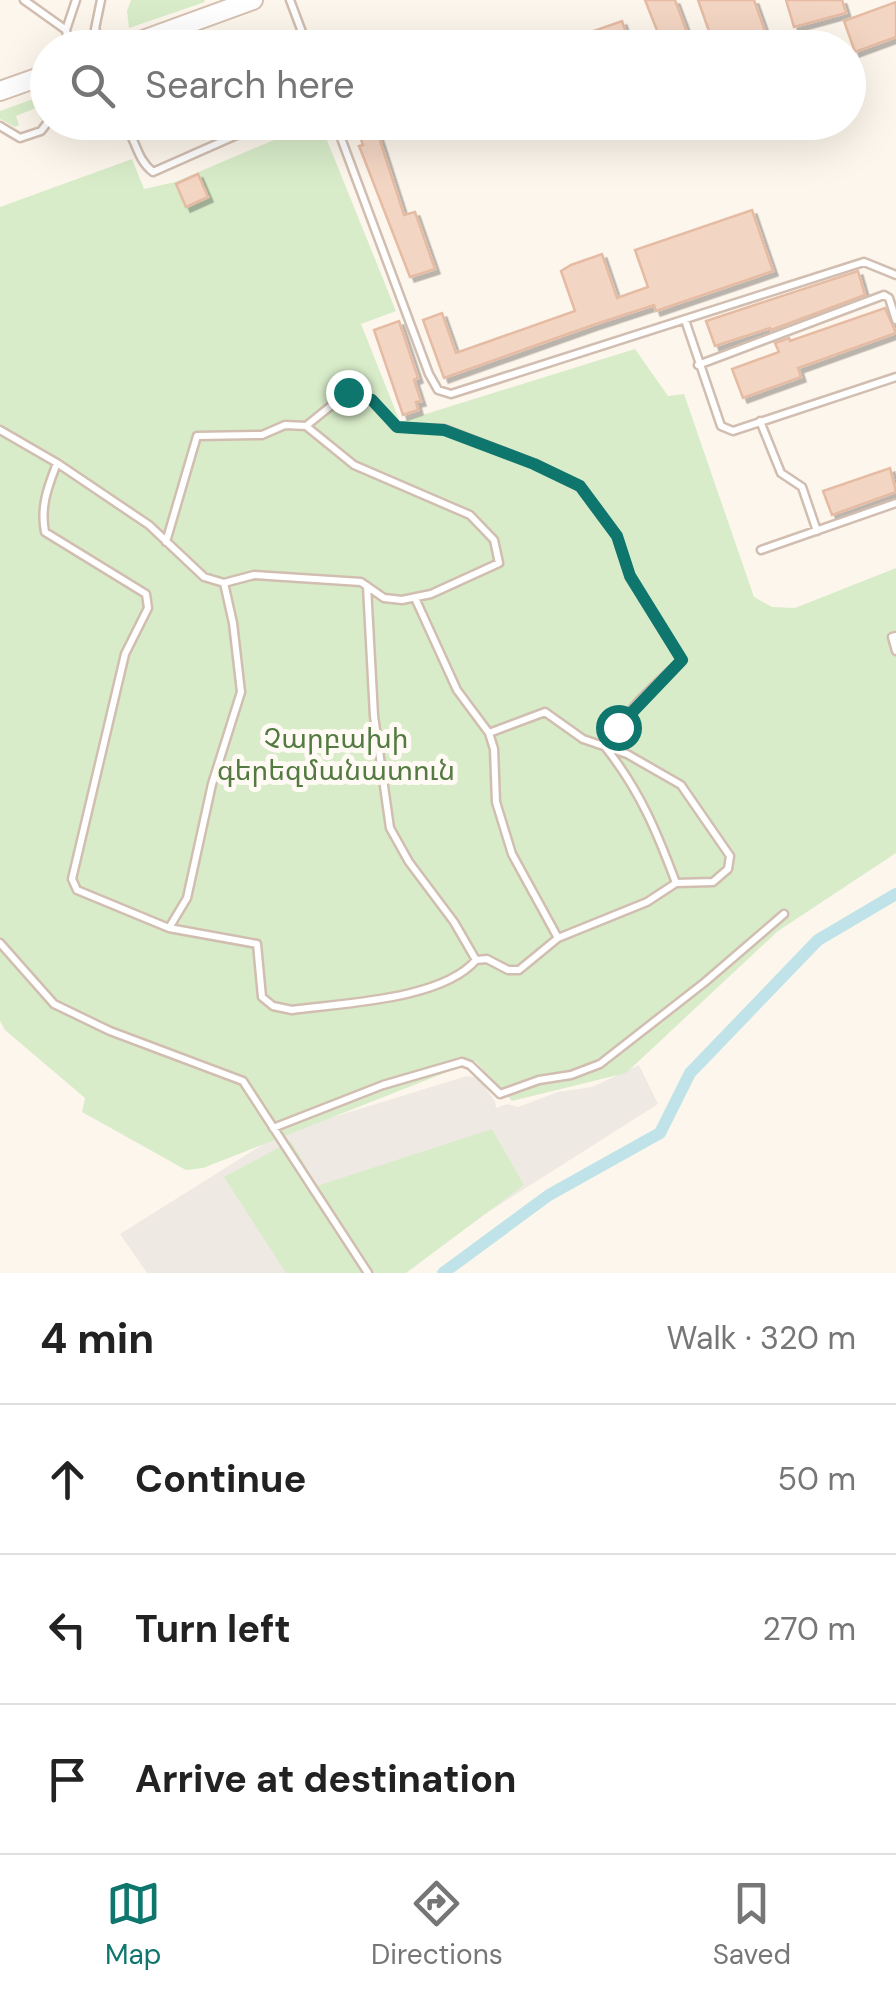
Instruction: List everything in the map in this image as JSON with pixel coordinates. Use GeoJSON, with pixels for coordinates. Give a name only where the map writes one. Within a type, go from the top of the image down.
{"type":"FeatureCollection","features":[{"type":"Feature","properties":{"kind":"main road"},"geometry":{"type":"LineString","coordinates":[[170,30],[244,3],[271,0]]}},
{"type":"Feature","properties":{"kind":"main road"},"geometry":{"type":"LineString","coordinates":[[182,30],[244,3]]}},
{"type":"Feature","properties":{"kind":"main road"},"geometry":{"type":"LineString","coordinates":[[0,94],[30,84]]}},
{"type":"Feature","properties":{"kind":"lane"},"geometry":{"type":"LineString","coordinates":[[24,0],[66,30],[76,0]]}},
{"type":"Feature","properties":{"kind":"lane"},"geometry":{"type":"LineString","coordinates":[[96,30],[101,0]]}},
{"type":"Feature","properties":{"kind":"lane"},"geometry":{"type":"LineString","coordinates":[[290,0],[301,30]]}},
{"type":"Feature","properties":{"kind":"lane"},"geometry":{"type":"LineString","coordinates":[[0,126],[20,138],[30,135]]}},
{"type":"Feature","properties":{"kind":"lane"},"geometry":{"type":"LineString","coordinates":[[134,140],[143,164],[152,172],[225,140]]}},
{"type":"Feature","properties":{"kind":"lane"},"geometry":{"type":"LineString","coordinates":[[343,140],[429,374],[438,390],[452,394],[864,262],[896,275]]}},
{"type":"Feature","properties":{"kind":"lane"},"geometry":{"type":"LineString","coordinates":[[698,365],[884,295],[890,298],[896,320]]}},
{"type":"Feature","properties":{"kind":"lane"},"geometry":{"type":"LineString","coordinates":[[685,320],[722,426],[732,431],[896,377]]}},
{"type":"Feature","properties":{"kind":"lane"},"geometry":{"type":"LineString","coordinates":[[306,426],[348,392],[372,400],[397,427],[444,430],[580,486],[617,536],[630,576],[682,660],[649,691],[606,746]]}},
{"type":"Feature","properties":{"kind":"lane"},"geometry":{"type":"LineString","coordinates":[[760,421],[781,474],[802,487],[817,531]]}},
{"type":"Feature","properties":{"kind":"lane"},"geometry":{"type":"LineString","coordinates":[[0,430],[149,525],[166,542],[204,578],[224,584],[254,575],[361,582],[384,598],[415,598],[498,563],[494,540],[470,515],[354,465],[306,426],[285,425],[262,435],[198,436],[166,542]]}},
{"type":"Feature","properties":{"kind":"lane"},"geometry":{"type":"LineString","coordinates":[[57,463],[44,497],[45,532],[146,594],[148,608],[125,654],[72,879],[77,890],[169,928],[258,944],[262,997],[273,1006],[292,1010],[425,989],[468,971],[476,960],[487,959],[508,970],[519,970],[558,938],[647,902],[676,882],[713,882],[728,869],[730,856],[681,785],[641,761],[583,739],[545,712],[490,733]]}},
{"type":"Feature","properties":{"kind":"lane"},"geometry":{"type":"LineString","coordinates":[[761,550],[896,504]]}},
{"type":"Feature","properties":{"kind":"lane"},"geometry":{"type":"LineString","coordinates":[[169,928],[187,898],[212,784],[240,692],[233,624],[224,584]]}},
{"type":"Feature","properties":{"kind":"lane"},"geometry":{"type":"LineString","coordinates":[[367,586],[374,716],[390,828],[476,960]]}},
{"type":"Feature","properties":{"kind":"lane"},"geometry":{"type":"LineString","coordinates":[[415,598],[457,690],[490,733],[496,802],[512,854],[558,938]]}},
{"type":"Feature","properties":{"kind":"lane"},"geometry":{"type":"LineString","coordinates":[[896,636],[892,637],[896,652]]}},
{"type":"Feature","properties":{"kind":"lane"},"geometry":{"type":"LineString","coordinates":[[606,746],[631,779],[676,882]]}},
{"type":"Feature","properties":{"kind":"lane"},"geometry":{"type":"LineString","coordinates":[[274,1128],[383,1085],[462,1062],[500,1094],[600,1064],[784,914]]}},
{"type":"Feature","properties":{"kind":"lane"},"geometry":{"type":"LineString","coordinates":[[0,944],[54,1004],[110,1031],[242,1081],[368,1273]]}},
{"type":"Feature","properties":{"kind":"shaded area"},"geometry":{"type":"Polygon","coordinates":[[[639,1065],[658,1104],[392,1273],[147,1273],[120,1234],[281,1133],[467,1076],[478,1078],[496,1108],[507,1104],[518,1107],[558,1092],[592,1087],[639,1065]]]}},
{"type":"Feature","properties":{"kind":"green space"},"geometry":{"type":"Polygon","coordinates":[[[131,0],[205,2],[129,28],[127,11],[131,0]]]}},
{"type":"Feature","properties":{"kind":"green space"},"geometry":{"type":"Polygon","coordinates":[[[30,100],[30,110],[16,116],[19,125],[15,127],[0,119],[0,111],[30,100]]]}},
{"type":"Feature","properties":{"kind":"green space","name":"Չարբախի գերեզմանատուն"},"geometry":{"type":"Polygon","coordinates":[[[274,140],[327,140],[396,311],[361,324],[400,422],[635,349],[668,396],[684,394],[754,597],[772,607],[795,608],[896,568],[896,853],[778,931],[626,1073],[512,1101],[475,1061],[203,1168],[186,1170],[82,1112],[85,1098],[5,1030],[0,1021],[0,207],[132,159],[144,189],[175,182],[274,140]]]}},
{"type":"Feature","properties":{"kind":"green space"},"geometry":{"type":"Polygon","coordinates":[[[492,1129],[524,1185],[406,1273],[286,1273],[224,1177],[291,1141],[317,1186],[492,1129]]]}},
{"type":"Feature","properties":{"kind":"building"},"geometry":{"type":"Polygon","coordinates":[[[645,0],[675,0],[686,30],[657,30],[645,0]]]}},
{"type":"Feature","properties":{"kind":"building"},"geometry":{"type":"Polygon","coordinates":[[[698,0],[754,0],[765,30],[709,30],[698,0]]]}},
{"type":"Feature","properties":{"kind":"building"},"geometry":{"type":"Polygon","coordinates":[[[786,0],[842,0],[846,13],[794,27],[786,0]]]}},
{"type":"Feature","properties":{"kind":"building"},"geometry":{"type":"Polygon","coordinates":[[[896,2],[896,37],[866,48],[866,30],[847,30],[844,21],[896,2]]]}},
{"type":"Feature","properties":{"kind":"building"},"geometry":{"type":"Polygon","coordinates":[[[622,21],[625,30],[596,30],[622,21]]]}},
{"type":"Feature","properties":{"kind":"building"},"geometry":{"type":"Polygon","coordinates":[[[361,140],[380,140],[404,215],[415,212],[435,269],[410,277],[359,146],[363,145],[361,140]]]}},
{"type":"Feature","properties":{"kind":"building"},"geometry":{"type":"Polygon","coordinates":[[[198,174],[208,197],[186,207],[176,184],[198,174]]]}},
{"type":"Feature","properties":{"kind":"building"},"geometry":{"type":"Polygon","coordinates":[[[752,210],[773,271],[656,311],[654,305],[444,378],[423,320],[442,313],[456,353],[575,311],[561,271],[571,265],[602,254],[617,298],[648,287],[635,250],[752,210]]]}},
{"type":"Feature","properties":{"kind":"building"},"geometry":{"type":"Polygon","coordinates":[[[858,271],[865,295],[715,346],[706,321],[858,271]]]}},
{"type":"Feature","properties":{"kind":"building"},"geometry":{"type":"Polygon","coordinates":[[[885,308],[896,333],[798,368],[801,377],[743,398],[732,369],[779,352],[775,343],[885,308]]]}},
{"type":"Feature","properties":{"kind":"building"},"geometry":{"type":"Polygon","coordinates":[[[399,321],[418,378],[414,380],[421,401],[416,402],[418,410],[403,415],[374,330],[399,321]]]}},
{"type":"Feature","properties":{"kind":"building"},"geometry":{"type":"Polygon","coordinates":[[[890,468],[896,492],[832,515],[823,491],[890,468]]]}},
{"type":"Feature","properties":{"kind":"waterway"},"geometry":{"type":"LineString","coordinates":[[443,1273],[549,1195],[660,1133],[690,1073],[818,940],[896,894]]}},
{"type":"Feature","properties":{"kind":"route"},"geometry":{"type":"LineString","coordinates":[[348,392],[372,400],[397,427],[444,430],[489,445],[580,486],[617,536],[630,576],[682,660],[618,727]]}}]}
